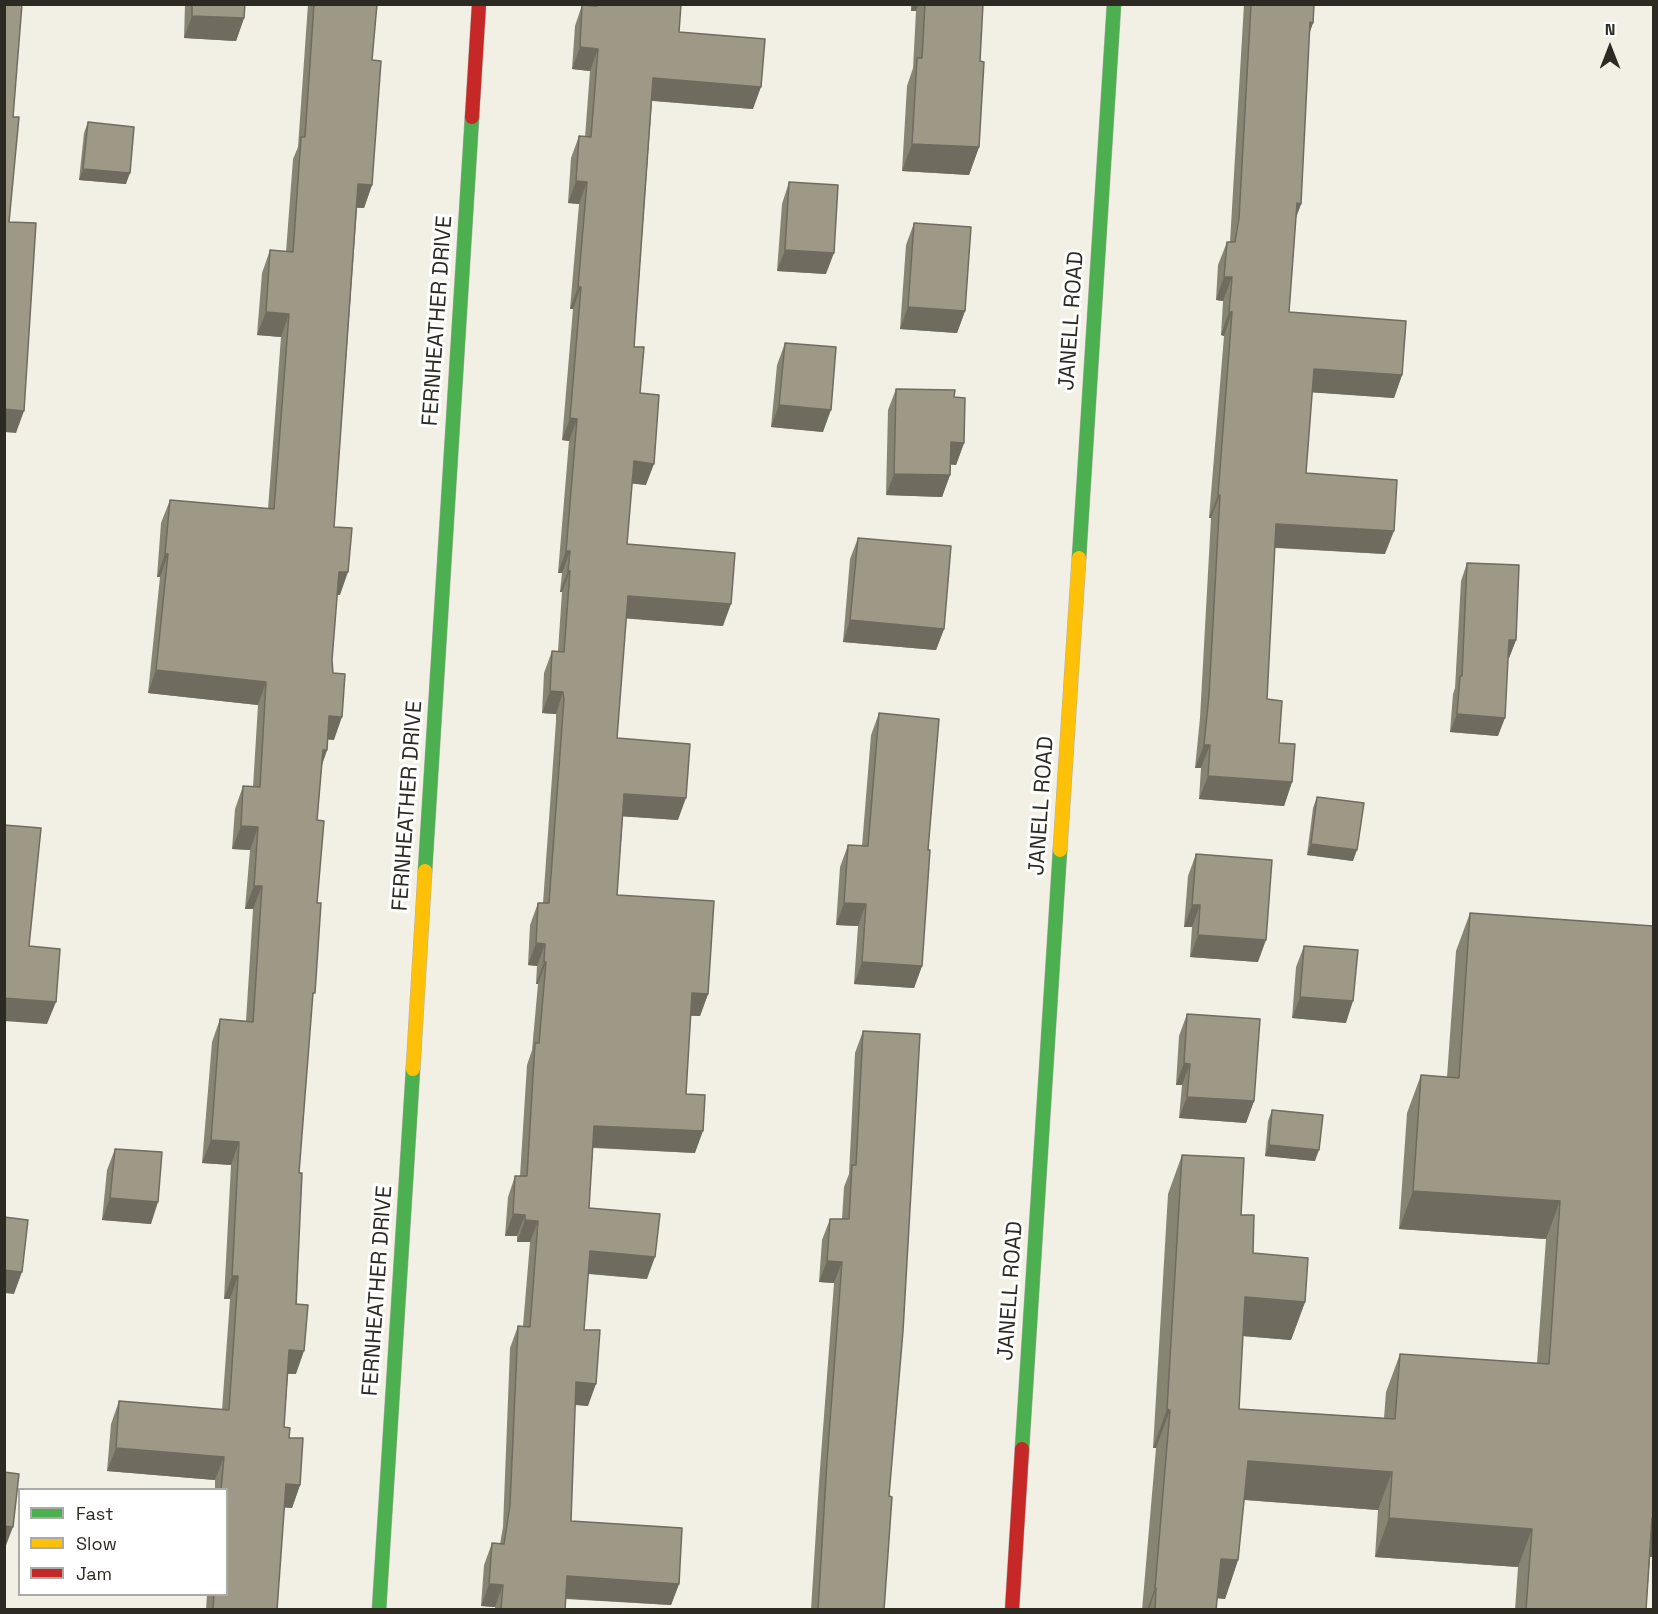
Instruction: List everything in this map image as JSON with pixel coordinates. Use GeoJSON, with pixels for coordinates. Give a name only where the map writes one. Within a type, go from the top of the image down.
{"type":"FeatureCollection","features":[{"type":"Feature","properties":{"kind":"street","name":"FERNHEATHER DRIVE"},"geometry":{"type":"LineString","coordinates":[[379,1610],[479,4]]}},
{"type":"Feature","properties":{"kind":"street","name":"JANELL ROAD"},"geometry":{"type":"LineString","coordinates":[[1012,1610],[1114,4]]}},
{"type":"Feature","properties":{"kind":"building"},"geometry":{"type":"Polygon","coordinates":[[[4,4],[22,4],[13,117],[19,117],[9,222],[36,223],[24,411],[4,409],[4,4]]]}},
{"type":"Feature","properties":{"kind":"building"},"geometry":{"type":"Polygon","coordinates":[[[192,4],[245,4],[244,18],[192,16],[192,4]]]}},
{"type":"Feature","properties":{"kind":"building"},"geometry":{"type":"Polygon","coordinates":[[[314,4],[377,4],[372,60],[381,61],[372,185],[358,184],[334,527],[352,528],[348,572],[339,572],[332,660],[333,673],[345,674],[342,717],[329,716],[327,750],[323,750],[317,820],[324,821],[317,903],[321,903],[299,1173],[302,1173],[296,1304],[308,1305],[304,1351],[289,1350],[284,1427],[290,1428],[289,1438],[303,1438],[300,1485],[286,1484],[277,1610],[213,1610],[214,1596],[228,1596],[228,1488],[221,1488],[224,1457],[116,1448],[119,1401],[229,1410],[238,1276],[232,1276],[239,1142],[211,1140],[220,1019],[253,1022],[262,886],[254,886],[258,827],[241,826],[243,786],[260,787],[266,682],[156,670],[168,554],[165,554],[170,500],[274,509],[289,314],[266,312],[270,250],[293,252],[301,137],[305,137],[314,4]]]}},
{"type":"Feature","properties":{"kind":"building"},"geometry":{"type":"Polygon","coordinates":[[[597,4],[681,4],[679,32],[765,39],[761,87],[653,78],[634,347],[644,347],[640,393],[659,395],[654,464],[634,461],[627,544],[735,553],[731,604],[628,596],[617,738],[690,744],[686,798],[624,794],[617,895],[714,901],[708,994],[692,993],[686,1094],[705,1095],[703,1131],[594,1126],[589,1208],[660,1214],[655,1257],[590,1251],[584,1330],[600,1330],[596,1384],[576,1382],[571,1521],[682,1528],[679,1584],[567,1576],[565,1610],[501,1610],[503,1585],[489,1584],[492,1543],[504,1544],[510,1505],[518,1326],[530,1327],[538,1221],[525,1220],[525,1215],[513,1214],[515,1176],[527,1176],[535,1043],[539,1043],[546,962],[544,962],[545,944],[536,943],[538,903],[549,903],[564,699],[563,692],[550,691],[552,651],[564,652],[570,571],[568,571],[570,551],[566,551],[577,419],[570,418],[587,182],[576,181],[579,136],[591,137],[598,49],[580,47],[582,5],[597,6],[597,4]]]}},
{"type":"Feature","properties":{"kind":"building"},"geometry":{"type":"Polygon","coordinates":[[[925,4],[983,4],[980,61],[984,62],[979,147],[912,144],[917,58],[922,58],[925,4]]]}},
{"type":"Feature","properties":{"kind":"building"},"geometry":{"type":"Polygon","coordinates":[[[1251,4],[1314,4],[1313,23],[1310,22],[1301,204],[1297,203],[1289,312],[1406,321],[1402,375],[1314,369],[1306,473],[1397,480],[1394,531],[1276,524],[1267,699],[1282,701],[1279,743],[1295,744],[1292,782],[1208,776],[1210,745],[1204,745],[1209,695],[1220,495],[1218,495],[1232,312],[1229,312],[1232,277],[1224,277],[1227,242],[1235,242],[1239,218],[1251,4]]]}},
{"type":"Feature","properties":{"kind":"building"},"geometry":{"type":"Polygon","coordinates":[[[88,122],[134,127],[130,173],[83,169],[88,122]]]}},
{"type":"Feature","properties":{"kind":"building"},"geometry":{"type":"Polygon","coordinates":[[[789,182],[838,185],[834,253],[785,250],[789,182]]]}},
{"type":"Feature","properties":{"kind":"building"},"geometry":{"type":"Polygon","coordinates":[[[914,223],[971,227],[965,311],[908,307],[914,223]]]}},
{"type":"Feature","properties":{"kind":"building"},"geometry":{"type":"Polygon","coordinates":[[[785,343],[836,347],[831,410],[779,405],[785,343]]]}},
{"type":"Feature","properties":{"kind":"building"},"geometry":{"type":"Polygon","coordinates":[[[896,389],[955,390],[954,397],[965,398],[964,443],[951,442],[950,475],[894,474],[896,389]]]}},
{"type":"Feature","properties":{"kind":"building"},"geometry":{"type":"Polygon","coordinates":[[[858,538],[951,546],[944,629],[850,620],[858,538]]]}},
{"type":"Feature","properties":{"kind":"building"},"geometry":{"type":"Polygon","coordinates":[[[1467,563],[1519,565],[1516,640],[1509,640],[1505,718],[1457,714],[1460,676],[1462,676],[1467,563]]]}},
{"type":"Feature","properties":{"kind":"building"},"geometry":{"type":"Polygon","coordinates":[[[879,713],[939,719],[928,850],[930,850],[922,966],[862,962],[866,904],[844,903],[848,845],[868,846],[879,713]]]}},
{"type":"Feature","properties":{"kind":"building"},"geometry":{"type":"Polygon","coordinates":[[[1317,797],[1364,803],[1357,850],[1311,844],[1317,797]]]}},
{"type":"Feature","properties":{"kind":"building"},"geometry":{"type":"Polygon","coordinates":[[[4,825],[41,828],[29,946],[60,949],[56,1002],[4,998],[4,825]]]}},
{"type":"Feature","properties":{"kind":"building"},"geometry":{"type":"Polygon","coordinates":[[[1196,854],[1272,860],[1266,940],[1198,935],[1200,905],[1192,905],[1196,854]]]}},
{"type":"Feature","properties":{"kind":"building"},"geometry":{"type":"Polygon","coordinates":[[[1470,913],[1653,926],[1653,1518],[1646,1610],[1526,1610],[1532,1529],[1389,1518],[1392,1472],[1248,1461],[1238,1560],[1221,1559],[1216,1610],[1155,1610],[1170,1410],[1167,1409],[1182,1155],[1244,1158],[1241,1215],[1254,1215],[1253,1253],[1308,1258],[1305,1302],[1245,1297],[1239,1409],[1395,1419],[1400,1354],[1549,1364],[1560,1201],[1413,1191],[1421,1075],[1459,1078],[1470,913]]]}},
{"type":"Feature","properties":{"kind":"building"},"geometry":{"type":"Polygon","coordinates":[[[1304,946],[1358,950],[1353,1001],[1300,997],[1304,946]]]}},
{"type":"Feature","properties":{"kind":"building"},"geometry":{"type":"Polygon","coordinates":[[[1187,1014],[1260,1019],[1254,1101],[1187,1097],[1190,1064],[1184,1063],[1187,1014]]]}},
{"type":"Feature","properties":{"kind":"building"},"geometry":{"type":"Polygon","coordinates":[[[863,1031],[920,1034],[903,1331],[889,1496],[892,1497],[884,1610],[818,1610],[842,1262],[827,1261],[830,1219],[849,1219],[852,1165],[856,1165],[863,1031]]]}},
{"type":"Feature","properties":{"kind":"building"},"geometry":{"type":"Polygon","coordinates":[[[1272,1110],[1323,1115],[1319,1150],[1269,1145],[1272,1110]]]}},
{"type":"Feature","properties":{"kind":"building"},"geometry":{"type":"Polygon","coordinates":[[[115,1149],[162,1152],[158,1202],[110,1198],[115,1149]]]}},
{"type":"Feature","properties":{"kind":"building"},"geometry":{"type":"Polygon","coordinates":[[[4,1217],[28,1220],[22,1272],[4,1270],[4,1217]]]}},
{"type":"Feature","properties":{"kind":"building"},"geometry":{"type":"Polygon","coordinates":[[[4,1472],[19,1474],[13,1527],[4,1526],[4,1472]]]}},
{"type":"Feature","properties":{"kind":"traffic: fast"},"geometry":{"type":"LineString","coordinates":[[1079,558],[1114,4]]}},
{"type":"Feature","properties":{"kind":"traffic: fast"},"geometry":{"type":"LineString","coordinates":[[425,871],[472,117]]}},
{"type":"Feature","properties":{"kind":"traffic: fast"},"geometry":{"type":"LineString","coordinates":[[1022,1449],[1060,850]]}},
{"type":"Feature","properties":{"kind":"traffic: fast"},"geometry":{"type":"LineString","coordinates":[[379,1610],[413,1069]]}},
{"type":"Feature","properties":{"kind":"traffic: slow"},"geometry":{"type":"LineString","coordinates":[[1060,850],[1079,558]]}},
{"type":"Feature","properties":{"kind":"traffic: slow"},"geometry":{"type":"LineString","coordinates":[[413,1069],[425,871]]}},
{"type":"Feature","properties":{"kind":"traffic: jam"},"geometry":{"type":"LineString","coordinates":[[472,117],[479,4]]}},
{"type":"Feature","properties":{"kind":"traffic: jam"},"geometry":{"type":"LineString","coordinates":[[1012,1610],[1022,1449]]}}]}
